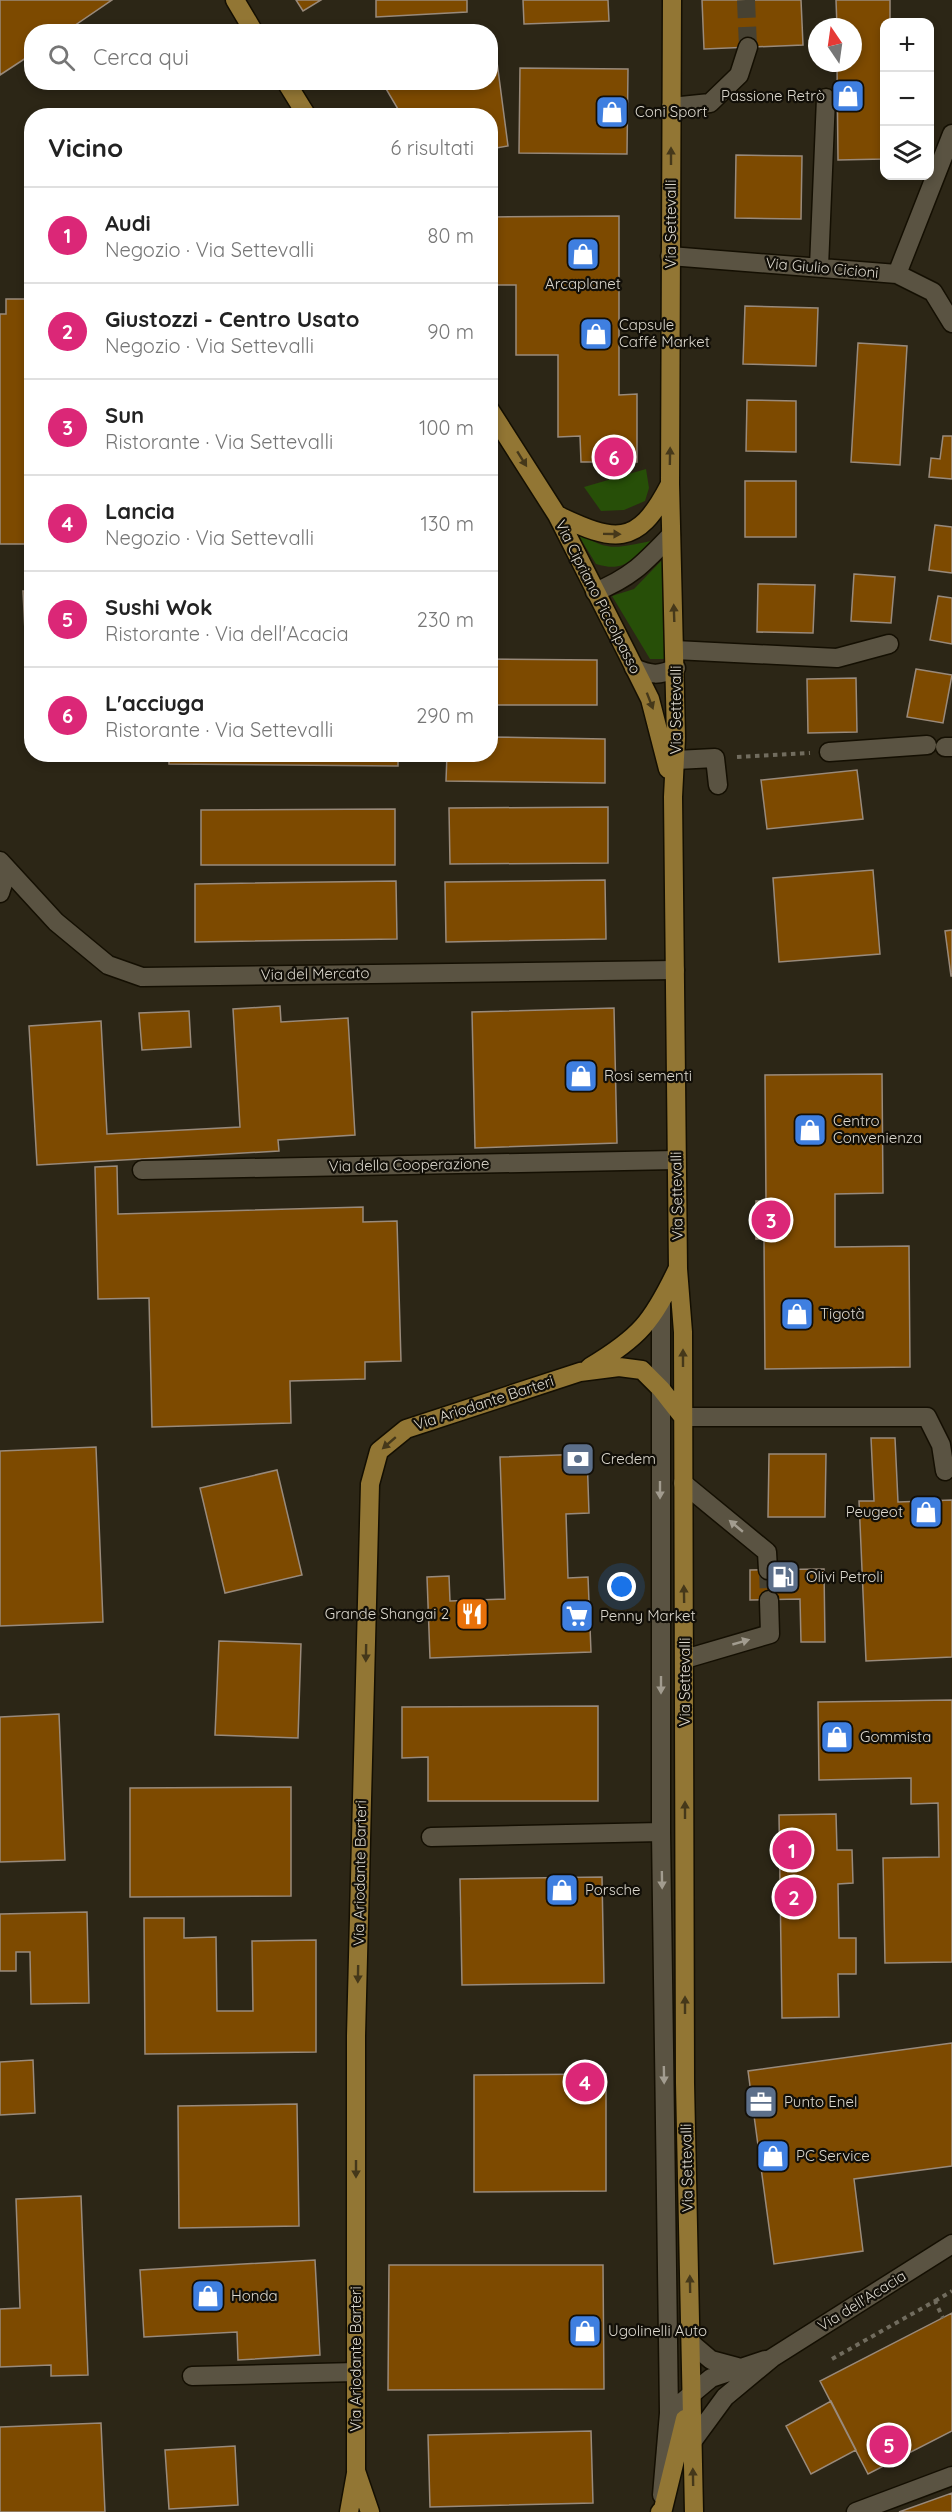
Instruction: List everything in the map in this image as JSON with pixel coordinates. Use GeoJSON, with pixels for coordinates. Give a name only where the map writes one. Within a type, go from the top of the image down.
{"type":"FeatureCollection","features":[{"type":"Feature","properties":{"kind":"main road"},"geometry":{"type":"LineString","coordinates":[[235,0],[249,24]]}},
{"type":"Feature","properties":{"kind":"main road","name":"Via Settevalli"},"geometry":{"type":"LineString","coordinates":[[672,0],[670,484],[676,659],[676,760],[673,797],[676,1160],[678,1269],[683,1332],[685,2083],[694,2512]]}},
{"type":"Feature","properties":{"kind":"main road"},"geometry":{"type":"LineString","coordinates":[[291,90],[302,108]]}},
{"type":"Feature","properties":{"kind":"main road","name":"Via Cipriano Piccolpasso"},"geometry":{"type":"LineString","coordinates":[[498,423],[557,516],[650,699],[673,797]]}},
{"type":"Feature","properties":{"kind":"main road"},"geometry":{"type":"LineString","coordinates":[[557,516],[609,536],[634,532],[654,512],[670,484]]}},
{"type":"Feature","properties":{"kind":"main road"},"geometry":{"type":"LineString","coordinates":[[580,1372],[628,1343],[641,1331],[661,1303],[678,1269]]}},
{"type":"Feature","properties":{"kind":"main road"},"geometry":{"type":"LineString","coordinates":[[580,1372],[619,1367],[642,1370],[683,1416]]}},
{"type":"Feature","properties":{"kind":"main road","name":"Via Ariodante Barteri"},"geometry":{"type":"LineString","coordinates":[[370,2512],[356,2471],[356,2024],[370,1484],[379,1452],[406,1429],[580,1372]]}},
{"type":"Feature","properties":{"kind":"main road"},"geometry":{"type":"LineString","coordinates":[[662,2511],[692,2392]]}},
{"type":"Feature","properties":{"kind":"main road"},"geometry":{"type":"LineString","coordinates":[[349,2512],[356,2471]]}},
{"type":"Feature","properties":{"kind":"street"},"geometry":{"type":"LineString","coordinates":[[671,107],[710,104],[739,75],[748,47]]}},
{"type":"Feature","properties":{"kind":"street"},"geometry":{"type":"LineString","coordinates":[[819,267],[826,98]]}},
{"type":"Feature","properties":{"kind":"street"},"geometry":{"type":"LineString","coordinates":[[897,274],[952,134]]}},
{"type":"Feature","properties":{"kind":"street","name":"Via Giulio Cicioni"},"geometry":{"type":"LineString","coordinates":[[670,256],[897,274],[933,292],[952,323]]}},
{"type":"Feature","properties":{"kind":"street"},"geometry":{"type":"LineString","coordinates":[[595,592],[617,583],[637,570],[671,535]]}},
{"type":"Feature","properties":{"kind":"street"},"geometry":{"type":"LineString","coordinates":[[634,668],[650,675],[663,674],[676,659],[837,658],[889,644]]}},
{"type":"Feature","properties":{"kind":"street"},"geometry":{"type":"LineString","coordinates":[[829,752],[941,746]]}},
{"type":"Feature","properties":{"kind":"street"},"geometry":{"type":"LineString","coordinates":[[676,760],[715,758],[718,785]]}},
{"type":"Feature","properties":{"kind":"street"},"geometry":{"type":"LineString","coordinates":[[0,893],[4,866]]}},
{"type":"Feature","properties":{"kind":"street","name":"Via del Mercato"},"geometry":{"type":"LineString","coordinates":[[4,866],[56,922],[108,965],[142,977],[675,970]]}},
{"type":"Feature","properties":{"kind":"street","name":"Via della Cooperazione"},"geometry":{"type":"LineString","coordinates":[[142,1170],[676,1160]]}},
{"type":"Feature","properties":{"kind":"street","name":"Via Settevalli"},"geometry":{"type":"LineString","coordinates":[[661,1303],[661,1832],[669,2413],[662,2481],[662,2511]]}},
{"type":"Feature","properties":{"kind":"street"},"geometry":{"type":"LineString","coordinates":[[683,1416],[927,1417],[941,1445],[945,1471]]}},
{"type":"Feature","properties":{"kind":"street"},"geometry":{"type":"LineString","coordinates":[[683,1483],[767,1552],[768,1570]]}},
{"type":"Feature","properties":{"kind":"street"},"geometry":{"type":"LineString","coordinates":[[685,1659],[770,1634],[769,1600]]}},
{"type":"Feature","properties":{"kind":"street"},"geometry":{"type":"LineString","coordinates":[[431,1838],[661,1832]]}},
{"type":"Feature","properties":{"kind":"street","name":"Via dell'Acacia"},"geometry":{"type":"LineString","coordinates":[[772,2358],[952,2244]]}},
{"type":"Feature","properties":{"kind":"street"},"geometry":{"type":"LineString","coordinates":[[692,2343],[711,2360],[737,2367]]}},
{"type":"Feature","properties":{"kind":"street"},"geometry":{"type":"LineString","coordinates":[[669,2413],[711,2378],[737,2367],[772,2358]]}},
{"type":"Feature","properties":{"kind":"street"},"geometry":{"type":"LineString","coordinates":[[692,2442],[725,2397],[772,2358]]}},
{"type":"Feature","properties":{"kind":"street"},"geometry":{"type":"LineString","coordinates":[[192,2376],[356,2372]]}},
{"type":"Feature","properties":{"kind":"street"},"geometry":{"type":"LineString","coordinates":[[668,2373],[692,2392],[706,2396],[725,2397]]}},
{"type":"Feature","properties":{"kind":"street"},"geometry":{"type":"LineString","coordinates":[[856,2512],[952,2476]]}},
{"type":"Feature","properties":{"kind":"path"},"geometry":{"type":"LineString","coordinates":[[715,758],[829,752]]}},
{"type":"Feature","properties":{"kind":"path"},"geometry":{"type":"LineString","coordinates":[[831,2359],[952,2291]]}},
{"type":"Feature","properties":{"kind":"path"},"geometry":{"type":"LineString","coordinates":[[935,2301],[943,2318]]}},
{"type":"Feature","properties":{"kind":"green space"},"geometry":{"type":"Polygon","coordinates":[[[646,469],[649,488],[645,501],[624,510],[601,511],[584,487],[646,469]]]}},
{"type":"Feature","properties":{"kind":"green space"},"geometry":{"type":"Polygon","coordinates":[[[577,533],[597,543],[613,547],[651,541],[633,559],[614,567],[596,564],[577,533]]]}},
{"type":"Feature","properties":{"kind":"green space"},"geometry":{"type":"Polygon","coordinates":[[[664,558],[665,659],[650,659],[612,596],[634,589],[664,558]]]}},
{"type":"Feature","properties":{"kind":"building"},"geometry":{"type":"Polygon","coordinates":[[[0,0],[112,0],[77,24],[24,24],[24,59],[0,75],[0,0]]]}},
{"type":"Feature","properties":{"kind":"building"},"geometry":{"type":"Polygon","coordinates":[[[296,0],[321,0],[303,11],[296,0]]]}},
{"type":"Feature","properties":{"kind":"building"},"geometry":{"type":"Polygon","coordinates":[[[376,0],[467,0],[467,12],[376,17],[376,0]]]}},
{"type":"Feature","properties":{"kind":"building"},"geometry":{"type":"Polygon","coordinates":[[[523,0],[608,0],[609,21],[524,24],[523,0]]]}},
{"type":"Feature","properties":{"kind":"building"},"geometry":{"type":"Polygon","coordinates":[[[702,0],[801,0],[803,45],[704,49],[702,0]]]}},
{"type":"Feature","properties":{"kind":"building"},"geometry":{"type":"Polygon","coordinates":[[[836,0],[890,0],[890,18],[880,18],[880,159],[838,160],[837,72],[862,72],[862,18],[837,18],[836,0]]]}},
{"type":"Feature","properties":{"kind":"building"},"geometry":{"type":"Polygon","coordinates":[[[520,68],[628,69],[627,154],[519,153],[520,68]]]}},
{"type":"Feature","properties":{"kind":"building"},"geometry":{"type":"Polygon","coordinates":[[[498,70],[508,146],[498,148],[498,108],[397,108],[387,90],[498,90],[498,70]]]}},
{"type":"Feature","properties":{"kind":"building"},"geometry":{"type":"Polygon","coordinates":[[[736,155],[802,156],[801,219],[735,218],[736,155]]]}},
{"type":"Feature","properties":{"kind":"building"},"geometry":{"type":"Polygon","coordinates":[[[619,216],[619,395],[637,394],[637,462],[581,462],[580,436],[558,437],[558,355],[516,355],[516,285],[498,285],[498,217],[619,216]]]}},
{"type":"Feature","properties":{"kind":"building"},"geometry":{"type":"Polygon","coordinates":[[[6,299],[24,299],[24,544],[0,544],[0,314],[6,314],[6,299]]]}},
{"type":"Feature","properties":{"kind":"building"},"geometry":{"type":"Polygon","coordinates":[[[745,306],[818,308],[816,366],[743,364],[745,306]]]}},
{"type":"Feature","properties":{"kind":"building"},"geometry":{"type":"Polygon","coordinates":[[[858,343],[907,346],[900,465],[851,462],[858,343]]]}},
{"type":"Feature","properties":{"kind":"building"},"geometry":{"type":"Polygon","coordinates":[[[747,400],[796,401],[796,452],[746,451],[747,400]]]}},
{"type":"Feature","properties":{"kind":"building"},"geometry":{"type":"Polygon","coordinates":[[[943,436],[952,436],[952,479],[929,477],[931,458],[940,459],[943,436]]]}},
{"type":"Feature","properties":{"kind":"building"},"geometry":{"type":"Polygon","coordinates":[[[745,481],[796,481],[796,537],[745,537],[745,481]]]}},
{"type":"Feature","properties":{"kind":"building"},"geometry":{"type":"Polygon","coordinates":[[[935,525],[952,527],[952,573],[929,570],[935,525]]]}},
{"type":"Feature","properties":{"kind":"building"},"geometry":{"type":"Polygon","coordinates":[[[854,574],[895,577],[891,623],[851,621],[854,574]]]}},
{"type":"Feature","properties":{"kind":"building"},"geometry":{"type":"Polygon","coordinates":[[[758,584],[815,585],[813,633],[757,632],[758,584]]]}},
{"type":"Feature","properties":{"kind":"building"},"geometry":{"type":"Polygon","coordinates":[[[938,596],[952,598],[952,644],[930,640],[938,596]]]}},
{"type":"Feature","properties":{"kind":"building"},"geometry":{"type":"Polygon","coordinates":[[[498,659],[597,660],[597,705],[498,705],[498,659]]]}},
{"type":"Feature","properties":{"kind":"building"},"geometry":{"type":"Polygon","coordinates":[[[916,669],[952,675],[943,723],[907,717],[916,669]]]}},
{"type":"Feature","properties":{"kind":"building"},"geometry":{"type":"Polygon","coordinates":[[[856,678],[857,732],[808,733],[807,679],[856,678]]]}},
{"type":"Feature","properties":{"kind":"building"},"geometry":{"type":"Polygon","coordinates":[[[498,737],[605,739],[605,783],[446,781],[447,762],[498,762],[498,737]]]}},
{"type":"Feature","properties":{"kind":"building"},"geometry":{"type":"Polygon","coordinates":[[[169,762],[398,762],[398,766],[169,764],[169,762]]]}},
{"type":"Feature","properties":{"kind":"building"},"geometry":{"type":"Polygon","coordinates":[[[857,770],[863,819],[767,829],[761,780],[857,770]]]}},
{"type":"Feature","properties":{"kind":"building"},"geometry":{"type":"Polygon","coordinates":[[[608,807],[608,863],[450,864],[449,808],[608,807]]]}},
{"type":"Feature","properties":{"kind":"building"},"geometry":{"type":"Polygon","coordinates":[[[395,809],[395,865],[201,865],[201,810],[395,809]]]}},
{"type":"Feature","properties":{"kind":"building"},"geometry":{"type":"Polygon","coordinates":[[[873,870],[880,954],[779,962],[773,878],[873,870]]]}},
{"type":"Feature","properties":{"kind":"building"},"geometry":{"type":"Polygon","coordinates":[[[605,880],[606,939],[446,942],[445,882],[605,880]]]}},
{"type":"Feature","properties":{"kind":"building"},"geometry":{"type":"Polygon","coordinates":[[[396,881],[397,939],[195,942],[195,884],[396,881]]]}},
{"type":"Feature","properties":{"kind":"building"},"geometry":{"type":"Polygon","coordinates":[[[952,930],[952,976],[951,976],[945,931],[952,930]]]}},
{"type":"Feature","properties":{"kind":"building"},"geometry":{"type":"Polygon","coordinates":[[[280,1006],[281,1022],[348,1018],[355,1135],[278,1140],[279,1151],[37,1165],[29,1026],[101,1021],[107,1134],[240,1127],[233,1009],[280,1006]]]}},
{"type":"Feature","properties":{"kind":"building"},"geometry":{"type":"Polygon","coordinates":[[[614,1008],[617,1143],[475,1148],[472,1012],[614,1008]]]}},
{"type":"Feature","properties":{"kind":"building"},"geometry":{"type":"Polygon","coordinates":[[[189,1011],[191,1047],[142,1050],[139,1013],[189,1011]]]}},
{"type":"Feature","properties":{"kind":"building"},"geometry":{"type":"Polygon","coordinates":[[[882,1074],[883,1193],[835,1194],[835,1247],[909,1246],[910,1367],[765,1369],[764,1239],[756,1239],[756,1201],[766,1201],[765,1075],[882,1074]]]}},
{"type":"Feature","properties":{"kind":"building"},"geometry":{"type":"Polygon","coordinates":[[[117,1166],[118,1214],[363,1207],[363,1222],[397,1221],[401,1361],[365,1362],[365,1379],[290,1381],[291,1423],[152,1427],[149,1298],[98,1299],[95,1167],[117,1166]]]}},
{"type":"Feature","properties":{"kind":"building"},"geometry":{"type":"Polygon","coordinates":[[[871,1438],[895,1438],[898,1502],[952,1500],[952,1657],[866,1661],[859,1501],[874,1501],[871,1438]]]}},
{"type":"Feature","properties":{"kind":"building"},"geometry":{"type":"Polygon","coordinates":[[[96,1447],[103,1622],[0,1626],[0,1451],[96,1447]]]}},
{"type":"Feature","properties":{"kind":"building"},"geometry":{"type":"Polygon","coordinates":[[[587,1454],[589,1513],[566,1514],[568,1578],[588,1577],[591,1652],[430,1658],[427,1577],[449,1576],[450,1601],[505,1599],[500,1457],[587,1454]]]}},
{"type":"Feature","properties":{"kind":"building"},"geometry":{"type":"Polygon","coordinates":[[[769,1454],[826,1454],[825,1517],[768,1517],[769,1454]]]}},
{"type":"Feature","properties":{"kind":"building"},"geometry":{"type":"Polygon","coordinates":[[[277,1470],[302,1575],[225,1593],[200,1488],[277,1470]]]}},
{"type":"Feature","properties":{"kind":"building"},"geometry":{"type":"Polygon","coordinates":[[[824,1569],[825,1642],[801,1642],[800,1599],[750,1600],[750,1570],[824,1569]]]}},
{"type":"Feature","properties":{"kind":"building"},"geometry":{"type":"Polygon","coordinates":[[[219,1641],[301,1644],[298,1738],[215,1735],[219,1641]]]}},
{"type":"Feature","properties":{"kind":"building"},"geometry":{"type":"Polygon","coordinates":[[[952,1700],[952,1962],[885,1963],[883,1858],[939,1857],[938,1803],[911,1804],[911,1778],[819,1780],[818,1702],[952,1700]]]}},
{"type":"Feature","properties":{"kind":"building"},"geometry":{"type":"Polygon","coordinates":[[[598,1706],[598,1801],[428,1801],[428,1757],[402,1758],[402,1707],[598,1706]]]}},
{"type":"Feature","properties":{"kind":"building"},"geometry":{"type":"Polygon","coordinates":[[[59,1714],[65,1860],[0,1862],[0,1717],[59,1714]]]}},
{"type":"Feature","properties":{"kind":"building"},"geometry":{"type":"Polygon","coordinates":[[[291,1787],[291,1896],[130,1897],[130,1788],[291,1787]]]}},
{"type":"Feature","properties":{"kind":"building"},"geometry":{"type":"Polygon","coordinates":[[[836,1814],[837,1850],[852,1850],[853,1883],[838,1884],[839,1938],[856,1938],[856,1974],[838,1974],[839,2017],[782,2018],[779,1815],[836,1814]]]}},
{"type":"Feature","properties":{"kind":"building"},"geometry":{"type":"Polygon","coordinates":[[[602,1877],[604,1983],[462,1985],[460,1879],[602,1877]]]}},
{"type":"Feature","properties":{"kind":"building"},"geometry":{"type":"Polygon","coordinates":[[[87,1912],[89,2003],[31,2004],[30,1952],[16,1952],[16,1971],[0,1971],[0,1914],[87,1912]]]}},
{"type":"Feature","properties":{"kind":"building"},"geometry":{"type":"Polygon","coordinates":[[[144,1918],[184,1918],[184,1938],[216,1937],[217,2011],[253,2011],[252,1941],[316,1940],[316,2052],[145,2054],[144,1918]]]}},
{"type":"Feature","properties":{"kind":"building"},"geometry":{"type":"Polygon","coordinates":[[[952,2043],[952,2166],[854,2179],[863,2251],[774,2264],[748,2071],[952,2043]]]}},
{"type":"Feature","properties":{"kind":"building"},"geometry":{"type":"Polygon","coordinates":[[[33,2060],[35,2113],[0,2115],[0,2062],[33,2060]]]}},
{"type":"Feature","properties":{"kind":"building"},"geometry":{"type":"Polygon","coordinates":[[[606,2074],[606,2191],[474,2192],[474,2075],[606,2074]]]}},
{"type":"Feature","properties":{"kind":"building"},"geometry":{"type":"Polygon","coordinates":[[[297,2104],[299,2226],[179,2228],[178,2106],[297,2104]]]}},
{"type":"Feature","properties":{"kind":"building"},"geometry":{"type":"Polygon","coordinates":[[[81,2196],[88,2375],[51,2376],[51,2365],[0,2367],[0,2309],[20,2308],[16,2199],[81,2196]]]}},
{"type":"Feature","properties":{"kind":"building"},"geometry":{"type":"Polygon","coordinates":[[[315,2260],[320,2355],[238,2360],[237,2332],[144,2337],[140,2270],[315,2260]]]}},
{"type":"Feature","properties":{"kind":"building"},"geometry":{"type":"Polygon","coordinates":[[[389,2265],[603,2265],[604,2389],[388,2390],[389,2265]]]}},
{"type":"Feature","properties":{"kind":"building"},"geometry":{"type":"Polygon","coordinates":[[[952,2313],[952,2431],[868,2474],[820,2381],[952,2313]]]}},
{"type":"Feature","properties":{"kind":"building"},"geometry":{"type":"Polygon","coordinates":[[[831,2401],[856,2450],[811,2474],[786,2426],[831,2401]]]}},
{"type":"Feature","properties":{"kind":"building"},"geometry":{"type":"Polygon","coordinates":[[[101,2423],[105,2512],[0,2512],[0,2427],[101,2423]]]}},
{"type":"Feature","properties":{"kind":"building"},"geometry":{"type":"Polygon","coordinates":[[[591,2431],[593,2503],[430,2507],[428,2435],[591,2431]]]}},
{"type":"Feature","properties":{"kind":"building"},"geometry":{"type":"Polygon","coordinates":[[[235,2446],[238,2505],[169,2509],[165,2450],[235,2446]]]}},
{"type":"Feature","properties":{"kind":"building"},"geometry":{"type":"Polygon","coordinates":[[[952,2493],[952,2512],[899,2512],[952,2493]]]}},
{"type":"Feature","properties":{"kind":"tunnel"},"geometry":{"type":"LineString","coordinates":[[746,0],[748,47]]}},
{"type":"Feature","properties":{"kind":"tunnel"},"geometry":{"type":"LineString","coordinates":[[768,1570],[769,1600]]}},
{"type":"Feature","properties":{"kind":"place","name":"Passione Retrò"},"geometry":{"type":"Point","coordinates":[848,96]}},
{"type":"Feature","properties":{"kind":"place","name":"Coni Sport"},"geometry":{"type":"Point","coordinates":[612,112]}},
{"type":"Feature","properties":{"kind":"place","name":"Arcaplanet"},"geometry":{"type":"Point","coordinates":[583,254]}},
{"type":"Feature","properties":{"kind":"place","name":"Capsule Caffé Market"},"geometry":{"type":"Point","coordinates":[596,334]}},
{"type":"Feature","properties":{"kind":"place","name":"L'acciuga"},"geometry":{"type":"Point","coordinates":[614,457]}},
{"type":"Feature","properties":{"kind":"place","name":"Rosi sementi"},"geometry":{"type":"Point","coordinates":[581,1076]}},
{"type":"Feature","properties":{"kind":"place","name":"Centro Convenienza"},"geometry":{"type":"Point","coordinates":[810,1130]}},
{"type":"Feature","properties":{"kind":"place","name":"Sun"},"geometry":{"type":"Point","coordinates":[771,1220]}},
{"type":"Feature","properties":{"kind":"place","name":"Tigotà"},"geometry":{"type":"Point","coordinates":[797,1314]}},
{"type":"Feature","properties":{"kind":"place","name":"Credem"},"geometry":{"type":"Point","coordinates":[578,1459]}},
{"type":"Feature","properties":{"kind":"place","name":"Peugeot"},"geometry":{"type":"Point","coordinates":[926,1512]}},
{"type":"Feature","properties":{"kind":"place","name":"Olivi Petroli"},"geometry":{"type":"Point","coordinates":[783,1577]}},
{"type":"Feature","properties":{"kind":"place","name":"Grande Shangai 2"},"geometry":{"type":"Point","coordinates":[472,1614]}},
{"type":"Feature","properties":{"kind":"place","name":"Penny Market"},"geometry":{"type":"Point","coordinates":[577,1616]}},
{"type":"Feature","properties":{"kind":"place","name":"Gommista"},"geometry":{"type":"Point","coordinates":[837,1737]}},
{"type":"Feature","properties":{"kind":"place","name":"Audi"},"geometry":{"type":"Point","coordinates":[792,1850]}},
{"type":"Feature","properties":{"kind":"place","name":"Porsche"},"geometry":{"type":"Point","coordinates":[562,1890]}},
{"type":"Feature","properties":{"kind":"place","name":"Giustozzi - Centro Usato"},"geometry":{"type":"Point","coordinates":[794,1897]}},
{"type":"Feature","properties":{"kind":"place","name":"Lancia"},"geometry":{"type":"Point","coordinates":[585,2082]}},
{"type":"Feature","properties":{"kind":"place","name":"Punto Enel"},"geometry":{"type":"Point","coordinates":[761,2102]}},
{"type":"Feature","properties":{"kind":"place","name":"PC Service"},"geometry":{"type":"Point","coordinates":[773,2156]}},
{"type":"Feature","properties":{"kind":"place","name":"Honda"},"geometry":{"type":"Point","coordinates":[208,2296]}},
{"type":"Feature","properties":{"kind":"place","name":"Ugolinelli Auto"},"geometry":{"type":"Point","coordinates":[585,2331]}},
{"type":"Feature","properties":{"kind":"place","name":"Sushi Wok"},"geometry":{"type":"Point","coordinates":[889,2445]}}]}
